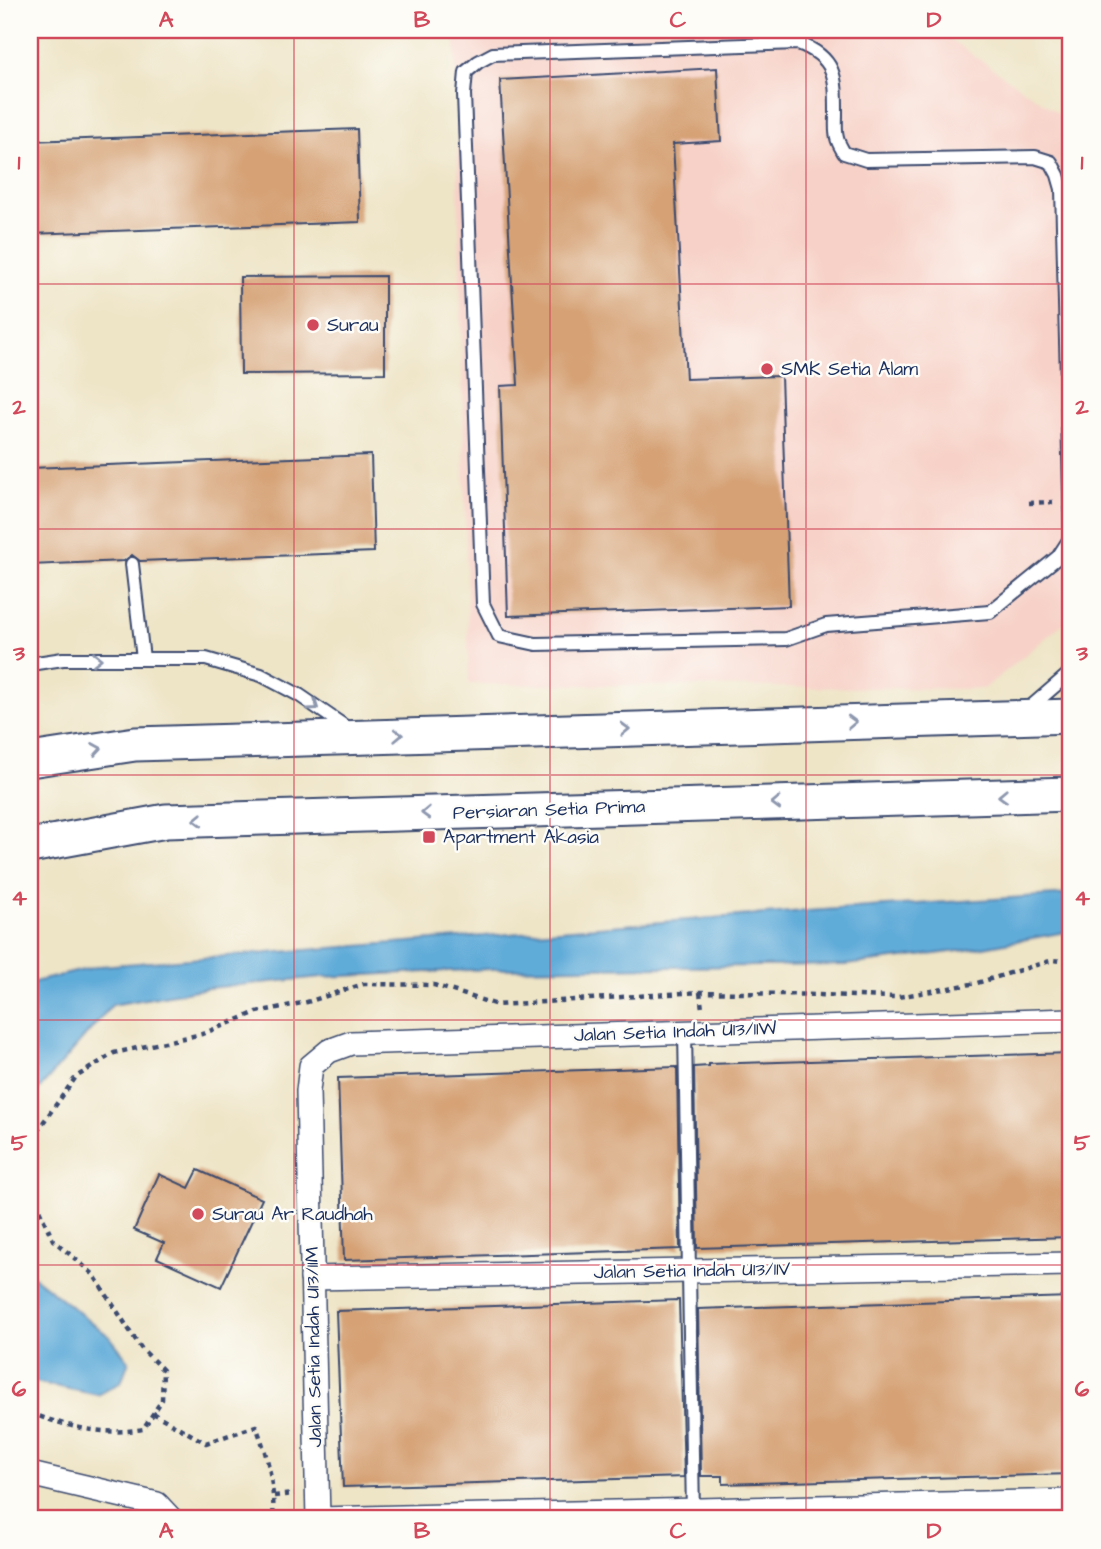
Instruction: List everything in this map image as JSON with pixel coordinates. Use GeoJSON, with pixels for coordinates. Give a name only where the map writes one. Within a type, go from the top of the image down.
{"type":"FeatureCollection","features":[{"type":"Feature","properties":{"kind":"street"},"geometry":{"type":"LineString","coordinates":[[30,760],[135,744],[1071,716]]}},
{"type":"Feature","properties":{"kind":"street","name":"Persiaran Setia Prima"},"geometry":{"type":"LineString","coordinates":[[30,846],[166,821],[1071,794]]}},
{"type":"Feature","properties":{"kind":"street","name":"Jalan Setia Indah U13/11W"},"geometry":{"type":"LineString","coordinates":[[308,1091],[311,1066],[329,1051],[351,1043],[1071,1020]]}},
{"type":"Feature","properties":{"kind":"street","name":"Jalan Setia Indah U13/11M"},"geometry":{"type":"LineString","coordinates":[[308,1091],[318,1519]]}},
{"type":"Feature","properties":{"kind":"street","name":"Jalan Setia Indah U13/11V"},"geometry":{"type":"LineString","coordinates":[[312,1278],[1071,1264]]}},
{"type":"Feature","properties":{"kind":"street"},"geometry":{"type":"LineString","coordinates":[[30,1474],[164,1512]]}},
{"type":"Feature","properties":{"kind":"street"},"geometry":{"type":"LineString","coordinates":[[318,1519],[693,1515],[1071,1501]]}},
{"type":"Feature","properties":{"kind":"lane"},"geometry":{"type":"LineString","coordinates":[[1071,531],[1062,189],[1051,162],[1035,157],[866,160],[844,153],[836,137],[836,83],[833,71],[825,59],[811,48],[798,43],[493,54],[478,61],[466,72],[464,94],[483,604],[499,636],[536,644],[786,639],[826,625],[990,612],[1058,557],[1071,537]]}},
{"type":"Feature","properties":{"kind":"lane"},"geometry":{"type":"LineString","coordinates":[[132,564],[143,659]]}},
{"type":"Feature","properties":{"kind":"lane"},"geometry":{"type":"LineString","coordinates":[[30,664],[63,659],[206,659],[261,674],[299,695],[359,737]]}},
{"type":"Feature","properties":{"kind":"lane"},"geometry":{"type":"LineString","coordinates":[[1019,717],[1071,673]]}},
{"type":"Feature","properties":{"kind":"lane"},"geometry":{"type":"LineString","coordinates":[[685,1031],[693,1515]]}},
{"type":"Feature","properties":{"kind":"path"},"geometry":{"type":"LineString","coordinates":[[37,1132],[76,1076],[114,1053],[202,1034],[257,1012],[307,1002],[364,984],[434,985],[497,1004],[700,992],[898,997],[977,983],[1053,960],[1071,962]]}},
{"type":"Feature","properties":{"kind":"path"},"geometry":{"type":"LineString","coordinates":[[30,1413],[69,1426],[118,1433],[143,1429],[162,1400],[163,1370],[141,1348],[93,1274],[53,1240],[37,1205]]}},
{"type":"Feature","properties":{"kind":"path"},"geometry":{"type":"LineString","coordinates":[[153,1413],[206,1443],[256,1426],[269,1459],[274,1496],[273,1519]]}},
{"type":"Feature","properties":{"kind":"shaded area","name":"SMK Setia Alam"},"geometry":{"type":"Polygon","coordinates":[[[455,30],[937,30],[1071,122],[1071,617],[984,689],[469,684],[455,30]]]}},
{"type":"Feature","properties":{"kind":"water"},"geometry":{"type":"Polygon","coordinates":[[[1071,894],[1071,931],[967,950],[846,965],[491,969],[322,977],[208,988],[112,1005],[30,1100],[30,983],[100,966],[791,912],[1071,894]]]}},
{"type":"Feature","properties":{"kind":"water"},"geometry":{"type":"Polygon","coordinates":[[[30,1274],[110,1337],[129,1361],[121,1382],[98,1395],[30,1381],[30,1274]]]}},
{"type":"Feature","properties":{"kind":"building"},"geometry":{"type":"Polygon","coordinates":[[[717,68],[721,141],[673,144],[686,379],[781,376],[789,606],[508,616],[500,386],[518,385],[500,80],[717,68]]]}},
{"type":"Feature","properties":{"kind":"building"},"geometry":{"type":"Polygon","coordinates":[[[357,129],[360,222],[30,234],[30,141],[357,129]]]}},
{"type":"Feature","properties":{"kind":"building","name":"Surau"},"geometry":{"type":"Polygon","coordinates":[[[385,276],[385,373],[241,374],[240,277],[385,276]]]}},
{"type":"Feature","properties":{"kind":"building"},"geometry":{"type":"Polygon","coordinates":[[[371,455],[374,552],[140,561],[132,555],[124,561],[30,565],[30,468],[371,455]]]}},
{"type":"Feature","properties":{"kind":"building"},"geometry":{"type":"Polygon","coordinates":[[[1071,1053],[1071,1237],[697,1248],[694,1067],[709,1064],[1071,1053]]]}},
{"type":"Feature","properties":{"kind":"building"},"geometry":{"type":"Polygon","coordinates":[[[677,1067],[680,1249],[344,1260],[338,1078],[677,1067]]]}},
{"type":"Feature","properties":{"kind":"building","name":"Surau Ar Raudhah"},"geometry":{"type":"Polygon","coordinates":[[[198,1170],[262,1199],[221,1287],[157,1258],[164,1243],[134,1230],[159,1174],[189,1188],[198,1170]]]}},
{"type":"Feature","properties":{"kind":"building"},"geometry":{"type":"Polygon","coordinates":[[[1071,1297],[1071,1474],[723,1484],[723,1476],[701,1476],[698,1309],[1071,1297]]]}},
{"type":"Feature","properties":{"kind":"building"},"geometry":{"type":"Polygon","coordinates":[[[679,1300],[684,1477],[343,1487],[336,1311],[679,1300]]]}},
{"type":"Feature","properties":{"kind":"place","name":"Surau"},"geometry":{"type":"Point","coordinates":[313,325]}},
{"type":"Feature","properties":{"kind":"place","name":"SMK Setia Alam"},"geometry":{"type":"Point","coordinates":[767,369]}},
{"type":"Feature","properties":{"kind":"place","name":"Apartment Akasia"},"geometry":{"type":"Point","coordinates":[429,837]}},
{"type":"Feature","properties":{"kind":"place","name":"Surau Ar Raudhah"},"geometry":{"type":"Point","coordinates":[198,1214]}}]}
